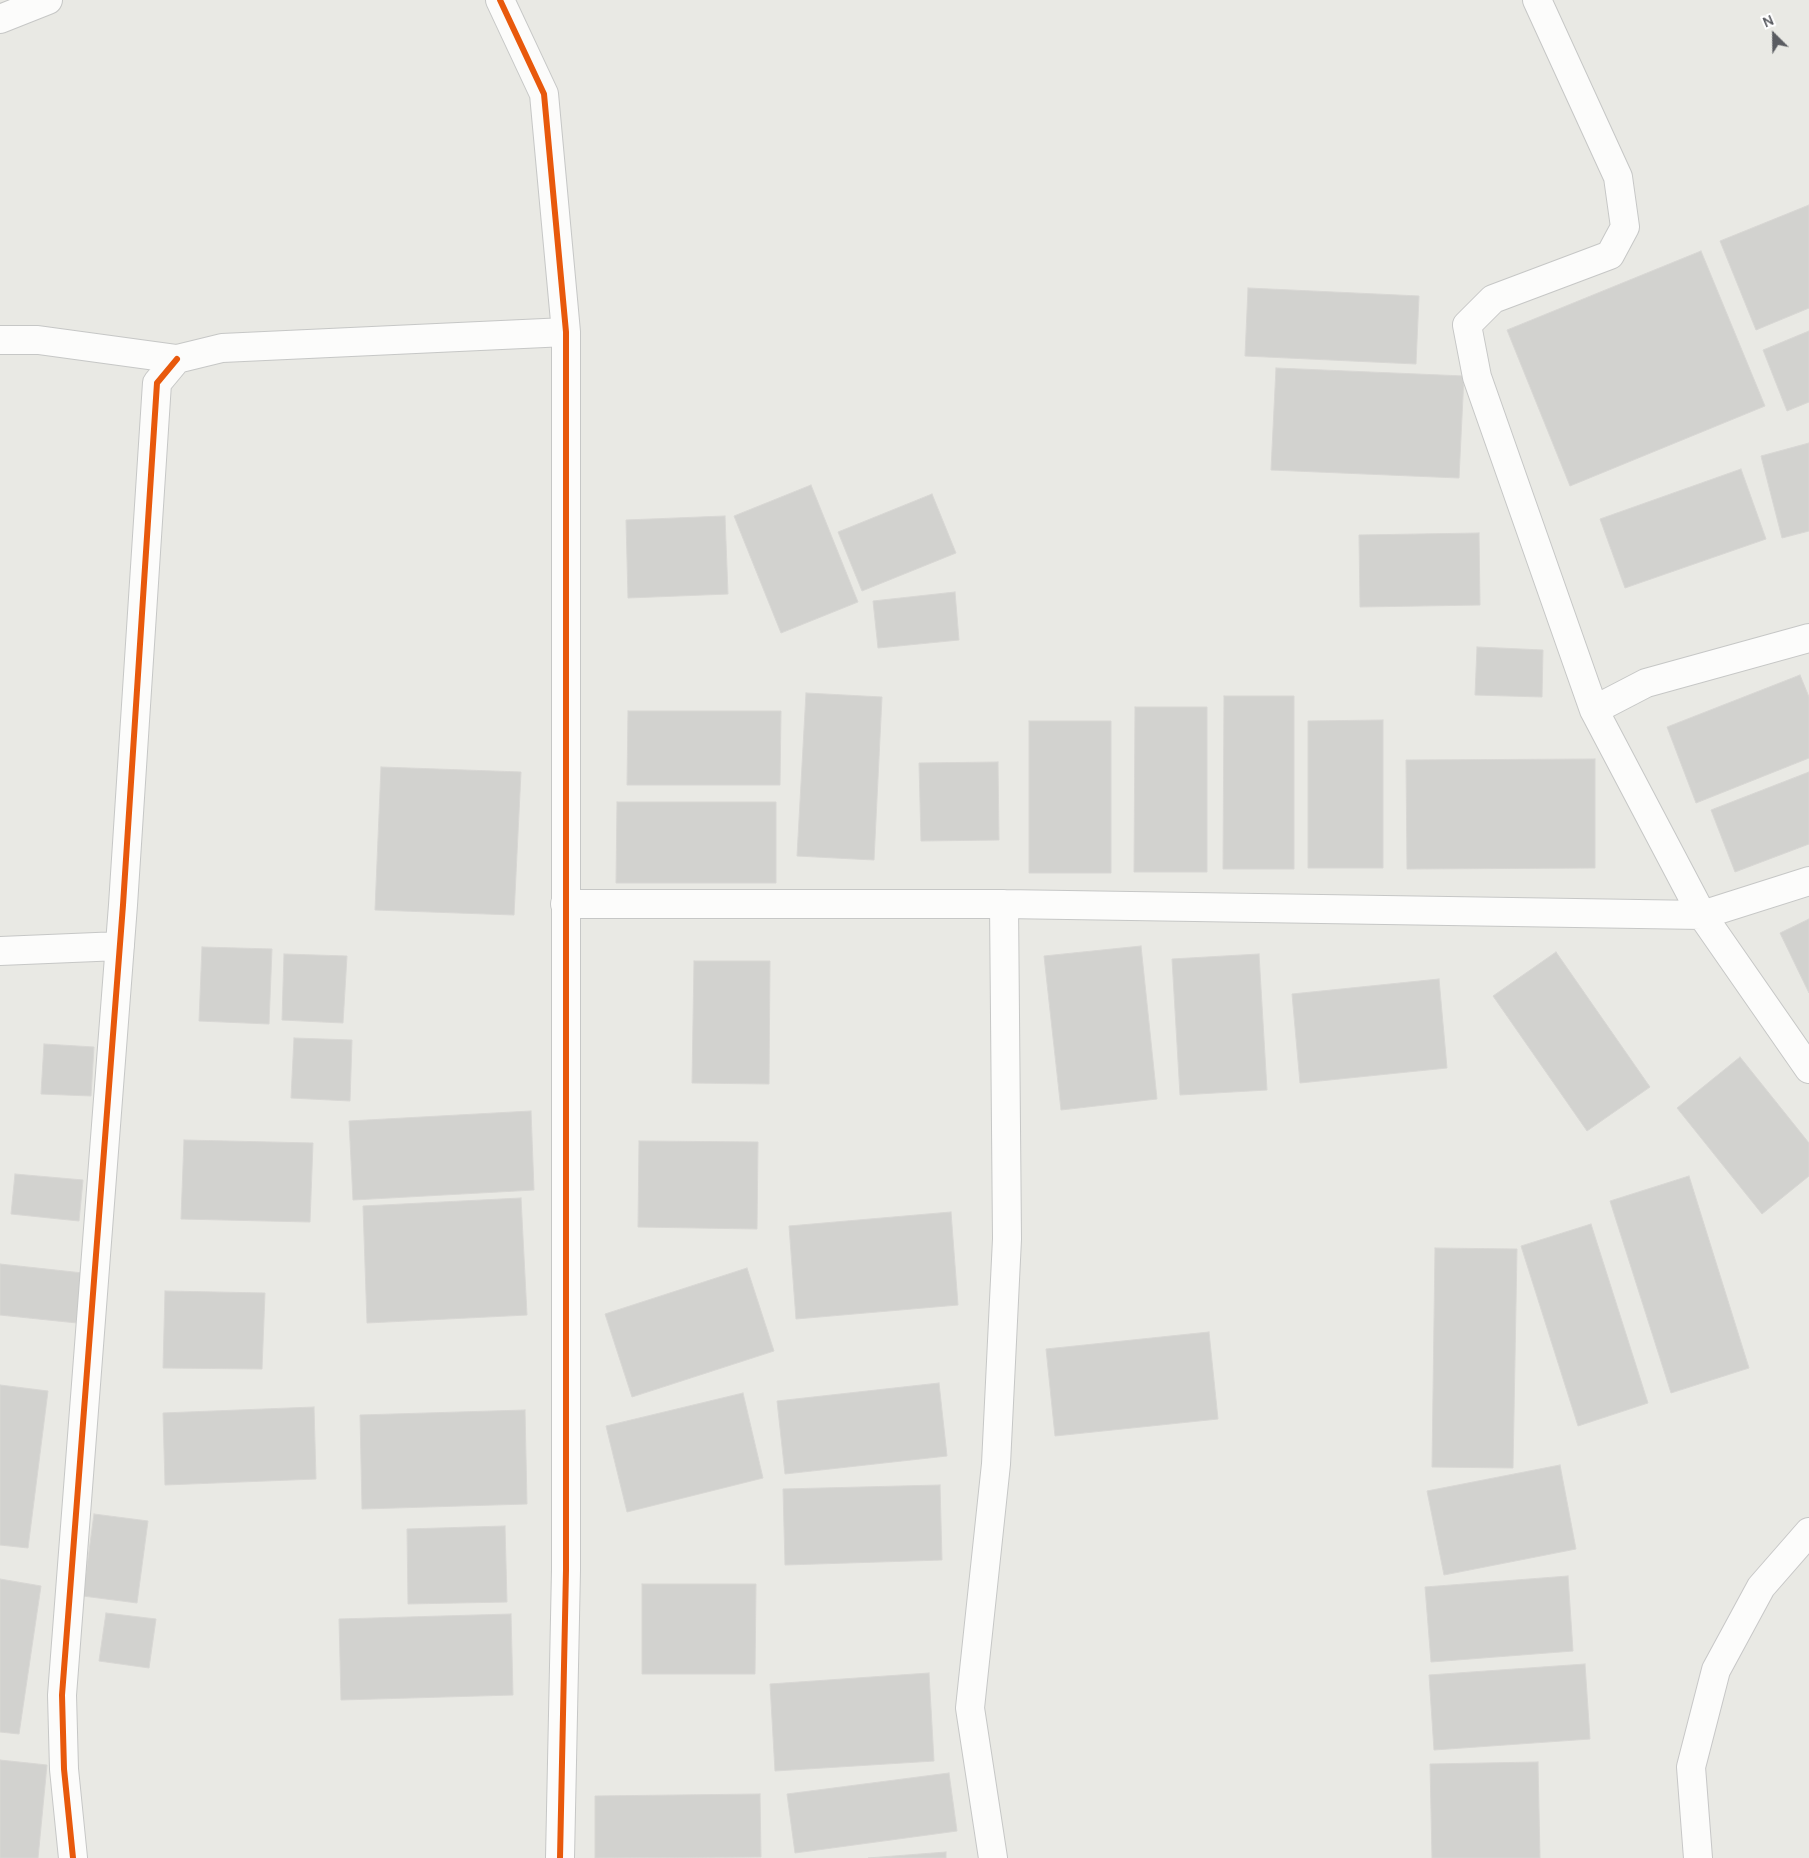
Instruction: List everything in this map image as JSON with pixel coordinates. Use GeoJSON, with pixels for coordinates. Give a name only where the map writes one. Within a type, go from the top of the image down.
{"type":"FeatureCollection","features":[{"type":"Feature","properties":{"kind":"street"},"geometry":{"type":"LineString","coordinates":[[0,19],[48,0]]}},
{"type":"Feature","properties":{"kind":"street"},"geometry":{"type":"LineString","coordinates":[[500,0],[544,94],[566,332],[566,1570],[560,1858]]}},
{"type":"Feature","properties":{"kind":"street"},"geometry":{"type":"LineString","coordinates":[[1537,0],[1618,177],[1625,227],[1610,255],[1493,299],[1467,325],[1477,377],[1594,710],[1702,915],[1809,1069]]}},
{"type":"Feature","properties":{"kind":"street"},"geometry":{"type":"LineString","coordinates":[[0,340],[38,340],[177,359],[222,348],[566,332]]}},
{"type":"Feature","properties":{"kind":"street"},"geometry":{"type":"LineString","coordinates":[[73,1858],[64,1769],[62,1695],[120,946],[157,383],[177,359]]}},
{"type":"Feature","properties":{"kind":"street"},"geometry":{"type":"LineString","coordinates":[[1594,710],[1646,683],[1809,638]]}},
{"type":"Feature","properties":{"kind":"street"},"geometry":{"type":"LineString","coordinates":[[565,904],[1004,904],[1702,915],[1809,881]]}},
{"type":"Feature","properties":{"kind":"street"},"geometry":{"type":"LineString","coordinates":[[993,1858],[970,1708],[996,1464],[1006,1248],[1004,904]]}},
{"type":"Feature","properties":{"kind":"street"},"geometry":{"type":"LineString","coordinates":[[0,951],[120,946]]}},
{"type":"Feature","properties":{"kind":"street"},"geometry":{"type":"LineString","coordinates":[[1698,1858],[1690,1767],[1716,1670],[1762,1587],[1809,1532]]}},
{"type":"Feature","properties":{"kind":"building"},"geometry":{"type":"Polygon","coordinates":[[[1809,205],[1809,308],[1756,330],[1720,241],[1809,205]]]}},
{"type":"Feature","properties":{"kind":"building"},"geometry":{"type":"Polygon","coordinates":[[[1701,251],[1765,406],[1570,486],[1507,330],[1701,251]]]}},
{"type":"Feature","properties":{"kind":"building"},"geometry":{"type":"Polygon","coordinates":[[[1248,288],[1419,296],[1416,364],[1245,356],[1248,288]]]}},
{"type":"Feature","properties":{"kind":"building"},"geometry":{"type":"Polygon","coordinates":[[[1809,331],[1809,402],[1787,411],[1763,350],[1809,331]]]}},
{"type":"Feature","properties":{"kind":"building"},"geometry":{"type":"Polygon","coordinates":[[[1276,368],[1464,376],[1459,478],[1271,470],[1276,368]]]}},
{"type":"Feature","properties":{"kind":"building"},"geometry":{"type":"Polygon","coordinates":[[[1809,443],[1809,531],[1782,538],[1761,456],[1809,443]]]}},
{"type":"Feature","properties":{"kind":"building"},"geometry":{"type":"Polygon","coordinates":[[[1741,469],[1766,539],[1625,588],[1600,519],[1741,469]]]}},
{"type":"Feature","properties":{"kind":"building"},"geometry":{"type":"Polygon","coordinates":[[[811,485],[858,602],[781,633],[734,516],[811,485]]]}},
{"type":"Feature","properties":{"kind":"building"},"geometry":{"type":"Polygon","coordinates":[[[932,494],[956,553],[862,591],[838,532],[932,494]]]}},
{"type":"Feature","properties":{"kind":"building"},"geometry":{"type":"Polygon","coordinates":[[[725,516],[728,594],[628,598],[626,520],[725,516]]]}},
{"type":"Feature","properties":{"kind":"building"},"geometry":{"type":"Polygon","coordinates":[[[1479,533],[1480,605],[1360,607],[1359,535],[1479,533]]]}},
{"type":"Feature","properties":{"kind":"building"},"geometry":{"type":"Polygon","coordinates":[[[955,592],[959,640],[878,648],[873,601],[955,592]]]}},
{"type":"Feature","properties":{"kind":"building"},"geometry":{"type":"Polygon","coordinates":[[[1477,647],[1543,650],[1542,697],[1475,695],[1477,647]]]}},
{"type":"Feature","properties":{"kind":"building"},"geometry":{"type":"Polygon","coordinates":[[[1800,675],[1809,697],[1809,758],[1696,803],[1667,727],[1800,675]]]}},
{"type":"Feature","properties":{"kind":"building"},"geometry":{"type":"Polygon","coordinates":[[[806,693],[882,697],[874,860],[797,856],[806,693]]]}},
{"type":"Feature","properties":{"kind":"building"},"geometry":{"type":"Polygon","coordinates":[[[1224,696],[1294,696],[1294,869],[1223,869],[1224,696]]]}},
{"type":"Feature","properties":{"kind":"building"},"geometry":{"type":"Polygon","coordinates":[[[1135,707],[1207,707],[1207,872],[1134,872],[1135,707]]]}},
{"type":"Feature","properties":{"kind":"building"},"geometry":{"type":"Polygon","coordinates":[[[628,711],[781,711],[780,785],[627,785],[628,711]]]}},
{"type":"Feature","properties":{"kind":"building"},"geometry":{"type":"Polygon","coordinates":[[[1383,720],[1383,868],[1308,868],[1308,721],[1383,720]]]}},
{"type":"Feature","properties":{"kind":"building"},"geometry":{"type":"Polygon","coordinates":[[[1029,721],[1111,721],[1111,873],[1029,873],[1029,721]]]}},
{"type":"Feature","properties":{"kind":"building"},"geometry":{"type":"Polygon","coordinates":[[[1595,759],[1595,868],[1407,869],[1406,760],[1595,759]]]}},
{"type":"Feature","properties":{"kind":"building"},"geometry":{"type":"Polygon","coordinates":[[[998,762],[999,840],[921,841],[919,763],[998,762]]]}},
{"type":"Feature","properties":{"kind":"building"},"geometry":{"type":"Polygon","coordinates":[[[381,767],[521,772],[514,915],[375,910],[381,767]]]}},
{"type":"Feature","properties":{"kind":"building"},"geometry":{"type":"Polygon","coordinates":[[[1809,772],[1809,844],[1735,872],[1711,810],[1809,772]]]}},
{"type":"Feature","properties":{"kind":"building"},"geometry":{"type":"Polygon","coordinates":[[[617,802],[776,802],[776,883],[616,883],[617,802]]]}},
{"type":"Feature","properties":{"kind":"building"},"geometry":{"type":"Polygon","coordinates":[[[1809,919],[1809,993],[1780,933],[1809,919]]]}},
{"type":"Feature","properties":{"kind":"building"},"geometry":{"type":"Polygon","coordinates":[[[1141,946],[1157,1099],[1061,1110],[1044,956],[1141,946]]]}},
{"type":"Feature","properties":{"kind":"building"},"geometry":{"type":"Polygon","coordinates":[[[202,947],[272,949],[269,1024],[199,1021],[202,947]]]}},
{"type":"Feature","properties":{"kind":"building"},"geometry":{"type":"Polygon","coordinates":[[[1556,952],[1650,1087],[1587,1131],[1493,996],[1556,952]]]}},
{"type":"Feature","properties":{"kind":"building"},"geometry":{"type":"Polygon","coordinates":[[[284,954],[347,956],[343,1023],[282,1020],[284,954]]]}},
{"type":"Feature","properties":{"kind":"building"},"geometry":{"type":"Polygon","coordinates":[[[1259,954],[1267,1090],[1180,1095],[1172,959],[1259,954]]]}},
{"type":"Feature","properties":{"kind":"building"},"geometry":{"type":"Polygon","coordinates":[[[694,961],[770,961],[769,1084],[692,1083],[694,961]]]}},
{"type":"Feature","properties":{"kind":"building"},"geometry":{"type":"Polygon","coordinates":[[[1439,979],[1447,1068],[1300,1083],[1292,994],[1439,979]]]}},
{"type":"Feature","properties":{"kind":"building"},"geometry":{"type":"Polygon","coordinates":[[[294,1038],[352,1040],[350,1101],[291,1098],[294,1038]]]}},
{"type":"Feature","properties":{"kind":"building"},"geometry":{"type":"Polygon","coordinates":[[[44,1044],[94,1047],[91,1096],[41,1094],[44,1044]]]}},
{"type":"Feature","properties":{"kind":"building"},"geometry":{"type":"Polygon","coordinates":[[[1740,1057],[1809,1143],[1809,1176],[1762,1214],[1677,1108],[1740,1057]]]}},
{"type":"Feature","properties":{"kind":"building"},"geometry":{"type":"Polygon","coordinates":[[[531,1111],[534,1190],[353,1200],[349,1121],[531,1111]]]}},
{"type":"Feature","properties":{"kind":"building"},"geometry":{"type":"Polygon","coordinates":[[[184,1140],[313,1143],[310,1222],[181,1219],[184,1140]]]}},
{"type":"Feature","properties":{"kind":"building"},"geometry":{"type":"Polygon","coordinates":[[[639,1141],[758,1142],[757,1229],[638,1227],[639,1141]]]}},
{"type":"Feature","properties":{"kind":"building"},"geometry":{"type":"Polygon","coordinates":[[[15,1174],[83,1180],[79,1221],[11,1214],[15,1174]]]}},
{"type":"Feature","properties":{"kind":"building"},"geometry":{"type":"Polygon","coordinates":[[[1689,1176],[1749,1368],[1671,1393],[1610,1201],[1689,1176]]]}},
{"type":"Feature","properties":{"kind":"building"},"geometry":{"type":"Polygon","coordinates":[[[521,1198],[527,1315],[367,1323],[363,1206],[521,1198]]]}},
{"type":"Feature","properties":{"kind":"building"},"geometry":{"type":"Polygon","coordinates":[[[951,1212],[958,1305],[796,1319],[789,1226],[951,1212]]]}},
{"type":"Feature","properties":{"kind":"building"},"geometry":{"type":"Polygon","coordinates":[[[1591,1224],[1648,1403],[1578,1426],[1521,1246],[1591,1224]]]}},
{"type":"Feature","properties":{"kind":"building"},"geometry":{"type":"Polygon","coordinates":[[[1435,1248],[1517,1249],[1513,1468],[1432,1467],[1435,1248]]]}},
{"type":"Feature","properties":{"kind":"building"},"geometry":{"type":"Polygon","coordinates":[[[0,1264],[83,1273],[77,1323],[0,1315],[0,1264]]]}},
{"type":"Feature","properties":{"kind":"building"},"geometry":{"type":"Polygon","coordinates":[[[747,1268],[774,1351],[632,1397],[605,1314],[747,1268]]]}},
{"type":"Feature","properties":{"kind":"building"},"geometry":{"type":"Polygon","coordinates":[[[165,1291],[265,1293],[262,1369],[163,1368],[165,1291]]]}},
{"type":"Feature","properties":{"kind":"building"},"geometry":{"type":"Polygon","coordinates":[[[1209,1332],[1218,1419],[1055,1436],[1046,1349],[1209,1332]]]}},
{"type":"Feature","properties":{"kind":"building"},"geometry":{"type":"Polygon","coordinates":[[[939,1383],[947,1456],[785,1474],[777,1401],[939,1383]]]}},
{"type":"Feature","properties":{"kind":"building"},"geometry":{"type":"Polygon","coordinates":[[[0,1385],[48,1391],[28,1548],[0,1545],[0,1385]]]}},
{"type":"Feature","properties":{"kind":"building"},"geometry":{"type":"Polygon","coordinates":[[[743,1393],[763,1478],[627,1512],[606,1426],[743,1393]]]}},
{"type":"Feature","properties":{"kind":"building"},"geometry":{"type":"Polygon","coordinates":[[[314,1407],[316,1479],[165,1485],[163,1413],[314,1407]]]}},
{"type":"Feature","properties":{"kind":"building"},"geometry":{"type":"Polygon","coordinates":[[[525,1410],[527,1504],[362,1509],[360,1415],[525,1410]]]}},
{"type":"Feature","properties":{"kind":"building"},"geometry":{"type":"Polygon","coordinates":[[[1560,1465],[1576,1549],[1444,1575],[1427,1491],[1560,1465]]]}},
{"type":"Feature","properties":{"kind":"building"},"geometry":{"type":"Polygon","coordinates":[[[940,1485],[942,1560],[785,1565],[783,1489],[940,1485]]]}},
{"type":"Feature","properties":{"kind":"building"},"geometry":{"type":"Polygon","coordinates":[[[94,1514],[148,1521],[137,1603],[83,1596],[94,1514]]]}},
{"type":"Feature","properties":{"kind":"building"},"geometry":{"type":"Polygon","coordinates":[[[505,1526],[507,1602],[408,1604],[407,1529],[505,1526]]]}},
{"type":"Feature","properties":{"kind":"building"},"geometry":{"type":"Polygon","coordinates":[[[1568,1576],[1573,1651],[1431,1662],[1425,1587],[1568,1576]]]}},
{"type":"Feature","properties":{"kind":"building"},"geometry":{"type":"Polygon","coordinates":[[[0,1579],[41,1586],[19,1734],[0,1732],[0,1579]]]}},
{"type":"Feature","properties":{"kind":"building"},"geometry":{"type":"Polygon","coordinates":[[[642,1584],[756,1584],[755,1674],[642,1674],[642,1584]]]}},
{"type":"Feature","properties":{"kind":"building"},"geometry":{"type":"Polygon","coordinates":[[[106,1613],[156,1619],[149,1668],[99,1661],[106,1613]]]}},
{"type":"Feature","properties":{"kind":"building"},"geometry":{"type":"Polygon","coordinates":[[[511,1614],[513,1695],[341,1700],[339,1619],[511,1614]]]}},
{"type":"Feature","properties":{"kind":"building"},"geometry":{"type":"Polygon","coordinates":[[[1585,1664],[1590,1739],[1434,1750],[1429,1675],[1585,1664]]]}},
{"type":"Feature","properties":{"kind":"building"},"geometry":{"type":"Polygon","coordinates":[[[929,1673],[934,1761],[775,1771],[770,1684],[929,1673]]]}},
{"type":"Feature","properties":{"kind":"building"},"geometry":{"type":"Polygon","coordinates":[[[0,1760],[47,1765],[38,1858],[0,1858],[0,1760]]]}},
{"type":"Feature","properties":{"kind":"building"},"geometry":{"type":"Polygon","coordinates":[[[1538,1762],[1540,1858],[1432,1858],[1430,1764],[1538,1762]]]}},
{"type":"Feature","properties":{"kind":"building"},"geometry":{"type":"Polygon","coordinates":[[[949,1773],[957,1831],[795,1853],[787,1794],[949,1773]]]}},
{"type":"Feature","properties":{"kind":"building"},"geometry":{"type":"Polygon","coordinates":[[[760,1794],[761,1857],[595,1858],[595,1796],[760,1794]]]}},
{"type":"Feature","properties":{"kind":"building"},"geometry":{"type":"Polygon","coordinates":[[[946,1852],[946,1858],[868,1858],[946,1852]]]}},
{"type":"Feature","properties":{"kind":"cycle path"},"geometry":{"type":"LineString","coordinates":[[500,0],[544,94],[566,332],[566,1570],[560,1858]]}},
{"type":"Feature","properties":{"kind":"cycle path"},"geometry":{"type":"LineString","coordinates":[[73,1858],[64,1769],[62,1695],[123,905],[157,383],[177,359]]}}]}
